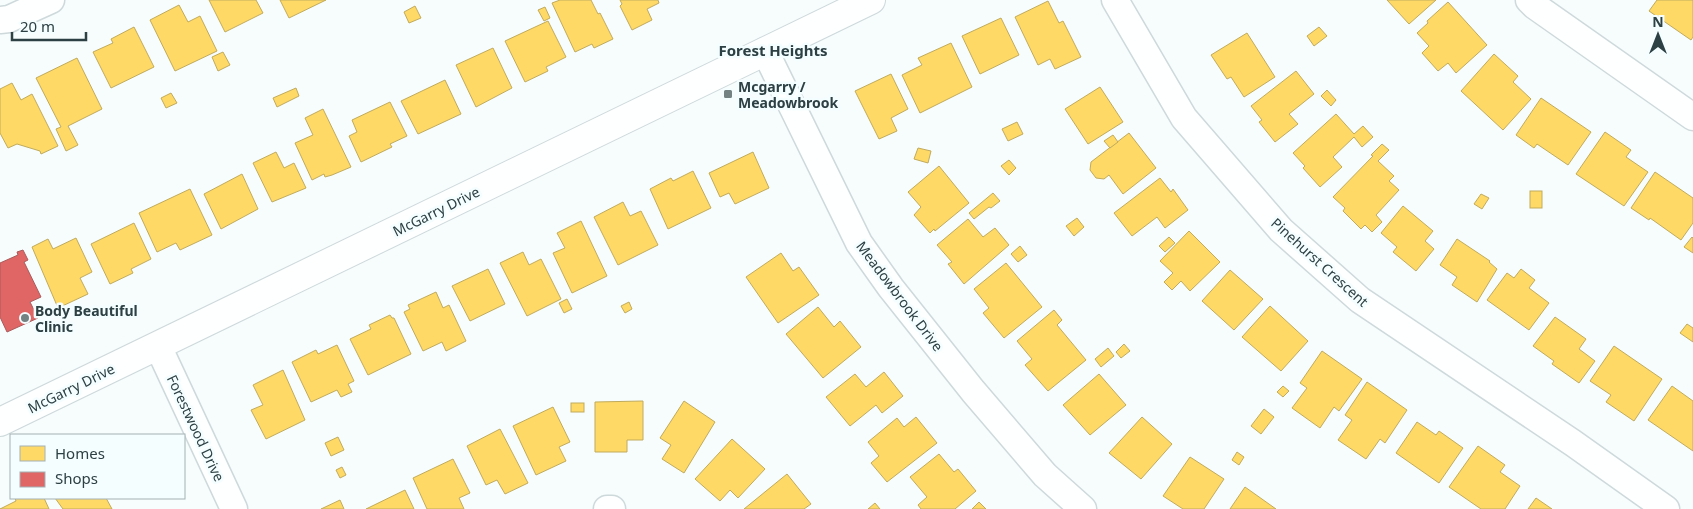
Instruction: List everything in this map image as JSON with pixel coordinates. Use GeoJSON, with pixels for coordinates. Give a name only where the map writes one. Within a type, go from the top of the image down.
{"type":"FeatureCollection","features":[{"type":"Feature","properties":{"kind":"street"},"geometry":{"type":"LineString","coordinates":[[0,20],[9,19],[51,0]]}},
{"type":"Feature","properties":{"kind":"street","name":"McGarry Drive"},"geometry":{"type":"LineString","coordinates":[[0,422],[872,0]]}},
{"type":"Feature","properties":{"kind":"street","name":"Pinehurst Crescent"},"geometry":{"type":"LineString","coordinates":[[1115,0],[1184,118],[1281,230],[1360,300],[1573,443],[1666,509]]}},
{"type":"Feature","properties":{"kind":"street"},"geometry":{"type":"LineString","coordinates":[[1529,0],[1693,117]]}},
{"type":"Feature","properties":{"kind":"street","name":"Meadowbrook Drive"},"geometry":{"type":"LineString","coordinates":[[765,51],[859,243],[891,288],[973,391],[1045,475],[1082,509]]}},
{"type":"Feature","properties":{"kind":"street","name":"Forestwood Drive"},"geometry":{"type":"LineString","coordinates":[[158,346],[234,509]]}},
{"type":"Feature","properties":{"kind":"street"},"geometry":{"type":"LineString","coordinates":[[607,509],[612,509]]}},
{"type":"Feature","properties":{"kind":"building: Homes"},"geometry":{"type":"Polygon","coordinates":[[[209,0],[256,0],[263,13],[225,32],[209,0]]]}},
{"type":"Feature","properties":{"kind":"building: Homes"},"geometry":{"type":"Polygon","coordinates":[[[280,0],[326,0],[289,18],[280,0]]]}},
{"type":"Feature","properties":{"kind":"building: Homes"},"geometry":{"type":"Polygon","coordinates":[[[560,0],[591,0],[613,39],[594,48],[592,44],[575,52],[552,3],[560,0]]]}},
{"type":"Feature","properties":{"kind":"building: Homes"},"geometry":{"type":"Polygon","coordinates":[[[620,0],[658,0],[659,3],[647,9],[652,20],[632,30],[620,6],[622,4],[620,0]]]}},
{"type":"Feature","properties":{"kind":"building: Homes"},"geometry":{"type":"Polygon","coordinates":[[[1387,0],[1436,0],[1409,24],[1387,0]]]}},
{"type":"Feature","properties":{"kind":"building: Homes"},"geometry":{"type":"Polygon","coordinates":[[[1657,0],[1693,0],[1693,37],[1691,40],[1649,11],[1657,0]]]}},
{"type":"Feature","properties":{"kind":"building: Homes"},"geometry":{"type":"Polygon","coordinates":[[[1048,1],[1059,23],[1063,21],[1081,57],[1055,69],[1050,59],[1038,65],[1015,17],[1048,1]]]}},
{"type":"Feature","properties":{"kind":"building: Homes"},"geometry":{"type":"Polygon","coordinates":[[[1448,2],[1487,45],[1456,73],[1448,63],[1438,71],[1422,53],[1429,46],[1417,33],[1448,2]]]}},
{"type":"Feature","properties":{"kind":"building: Homes"},"geometry":{"type":"Polygon","coordinates":[[[179,5],[188,22],[200,16],[217,51],[175,71],[150,20],[179,5]]]}},
{"type":"Feature","properties":{"kind":"building: Homes"},"geometry":{"type":"Polygon","coordinates":[[[415,6],[421,18],[409,23],[404,12],[415,6]]]}},
{"type":"Feature","properties":{"kind":"building: Homes"},"geometry":{"type":"Polygon","coordinates":[[[545,7],[550,18],[544,21],[538,10],[545,7]]]}},
{"type":"Feature","properties":{"kind":"building: Homes"},"geometry":{"type":"Polygon","coordinates":[[[1001,18],[1019,55],[980,74],[962,36],[1001,18]]]}},
{"type":"Feature","properties":{"kind":"building: Homes"},"geometry":{"type":"Polygon","coordinates":[[[548,21],[566,57],[546,67],[548,71],[525,82],[505,41],[548,21]]]}},
{"type":"Feature","properties":{"kind":"building: Homes"},"geometry":{"type":"Polygon","coordinates":[[[134,27],[154,67],[111,88],[93,52],[113,43],[111,39],[134,27]]]}},
{"type":"Feature","properties":{"kind":"building: Homes"},"geometry":{"type":"Polygon","coordinates":[[[1319,27],[1327,36],[1314,46],[1307,36],[1319,27]]]}},
{"type":"Feature","properties":{"kind":"building: Homes"},"geometry":{"type":"Polygon","coordinates":[[[1247,33],[1275,77],[1244,97],[1231,77],[1227,79],[1211,55],[1247,33]]]}},
{"type":"Feature","properties":{"kind":"building: Homes"},"geometry":{"type":"Polygon","coordinates":[[[951,43],[972,87],[920,113],[902,75],[922,65],[918,58],[951,43]]]}},
{"type":"Feature","properties":{"kind":"building: Homes"},"geometry":{"type":"Polygon","coordinates":[[[493,48],[512,88],[476,107],[456,65],[493,48]]]}},
{"type":"Feature","properties":{"kind":"building: Homes"},"geometry":{"type":"Polygon","coordinates":[[[223,52],[230,65],[218,71],[212,57],[223,52]]]}},
{"type":"Feature","properties":{"kind":"building: Homes"},"geometry":{"type":"Polygon","coordinates":[[[1494,54],[1518,76],[1513,82],[1531,99],[1503,130],[1461,91],[1494,54]]]}},
{"type":"Feature","properties":{"kind":"building: Homes"},"geometry":{"type":"Polygon","coordinates":[[[77,58],[102,109],[68,126],[78,145],[66,151],[56,129],[61,127],[36,78],[77,58]]]}},
{"type":"Feature","properties":{"kind":"building: Homes"},"geometry":{"type":"Polygon","coordinates":[[[1296,71],[1314,94],[1289,114],[1298,124],[1275,142],[1259,122],[1262,120],[1251,106],[1296,71]]]}},
{"type":"Feature","properties":{"kind":"building: Homes"},"geometry":{"type":"Polygon","coordinates":[[[891,74],[908,109],[891,118],[897,131],[879,139],[855,91],[891,74]]]}},
{"type":"Feature","properties":{"kind":"building: Homes"},"geometry":{"type":"Polygon","coordinates":[[[445,80],[461,114],[418,134],[401,101],[445,80]]]}},
{"type":"Feature","properties":{"kind":"building: Homes"},"geometry":{"type":"Polygon","coordinates":[[[12,83],[21,100],[32,94],[58,146],[41,154],[40,151],[17,144],[8,148],[0,133],[0,89],[12,83]]]}},
{"type":"Feature","properties":{"kind":"building: Homes"},"geometry":{"type":"Polygon","coordinates":[[[1100,87],[1123,122],[1088,144],[1065,109],[1100,87]]]}},
{"type":"Feature","properties":{"kind":"building: Homes"},"geometry":{"type":"Polygon","coordinates":[[[296,88],[299,96],[277,107],[273,98],[296,88]]]}},
{"type":"Feature","properties":{"kind":"building: Homes"},"geometry":{"type":"Polygon","coordinates":[[[1327,90],[1336,100],[1331,106],[1321,96],[1327,90]]]}},
{"type":"Feature","properties":{"kind":"building: Homes"},"geometry":{"type":"Polygon","coordinates":[[[171,93],[177,103],[166,108],[161,98],[171,93]]]}},
{"type":"Feature","properties":{"kind":"building: Homes"},"geometry":{"type":"Polygon","coordinates":[[[1541,98],[1591,132],[1568,165],[1537,144],[1534,148],[1516,135],[1541,98]]]}},
{"type":"Feature","properties":{"kind":"building: Homes"},"geometry":{"type":"Polygon","coordinates":[[[390,102],[407,136],[390,144],[392,147],[361,162],[349,136],[357,132],[352,120],[390,102]]]}},
{"type":"Feature","properties":{"kind":"building: Homes"},"geometry":{"type":"Polygon","coordinates":[[[323,109],[351,167],[325,177],[324,174],[312,180],[295,143],[313,135],[305,118],[323,109]]]}},
{"type":"Feature","properties":{"kind":"building: Homes"},"geometry":{"type":"Polygon","coordinates":[[[1336,114],[1354,134],[1363,126],[1373,137],[1362,147],[1354,137],[1333,157],[1342,167],[1320,187],[1293,153],[1336,114]]]}},
{"type":"Feature","properties":{"kind":"building: Homes"},"geometry":{"type":"Polygon","coordinates":[[[1017,122],[1023,134],[1008,141],[1002,129],[1017,122]]]}},
{"type":"Feature","properties":{"kind":"building: Homes"},"geometry":{"type":"Polygon","coordinates":[[[1605,132],[1631,150],[1626,157],[1648,172],[1624,206],[1576,174],[1605,132]]]}},
{"type":"Feature","properties":{"kind":"building: Homes"},"geometry":{"type":"Polygon","coordinates":[[[1129,133],[1156,168],[1123,194],[1109,175],[1104,179],[1096,178],[1090,170],[1091,162],[1129,133]]]}},
{"type":"Feature","properties":{"kind":"building: Homes"},"geometry":{"type":"Polygon","coordinates":[[[1113,135],[1118,142],[1110,148],[1104,141],[1113,135]]]}},
{"type":"Feature","properties":{"kind":"building: Homes"},"geometry":{"type":"Polygon","coordinates":[[[1382,144],[1389,150],[1378,161],[1394,176],[1389,181],[1399,190],[1376,215],[1382,222],[1372,232],[1365,225],[1361,229],[1343,211],[1345,208],[1333,197],[1373,156],[1371,155],[1382,144]]]}},
{"type":"Feature","properties":{"kind":"building: Homes"},"geometry":{"type":"Polygon","coordinates":[[[918,148],[931,151],[928,163],[914,159],[918,148]]]}},
{"type":"Feature","properties":{"kind":"building: Homes"},"geometry":{"type":"Polygon","coordinates":[[[276,152],[284,168],[294,163],[306,188],[272,202],[253,163],[276,152]]]}},
{"type":"Feature","properties":{"kind":"building: Homes"},"geometry":{"type":"Polygon","coordinates":[[[753,152],[769,188],[735,204],[729,193],[720,197],[709,173],[753,152]]]}},
{"type":"Feature","properties":{"kind":"building: Homes"},"geometry":{"type":"Polygon","coordinates":[[[1009,160],[1016,168],[1009,175],[1001,166],[1009,160]]]}},
{"type":"Feature","properties":{"kind":"building: Homes"},"geometry":{"type":"Polygon","coordinates":[[[939,166],[969,203],[930,233],[914,215],[921,207],[908,192],[939,166]]]}},
{"type":"Feature","properties":{"kind":"building: Homes"},"geometry":{"type":"Polygon","coordinates":[[[693,171],[711,208],[668,229],[650,189],[671,178],[673,181],[693,171]]]}},
{"type":"Feature","properties":{"kind":"building: Homes"},"geometry":{"type":"Polygon","coordinates":[[[1655,172],[1693,198],[1693,223],[1681,240],[1650,218],[1649,220],[1631,208],[1655,172]]]}},
{"type":"Feature","properties":{"kind":"building: Homes"},"geometry":{"type":"Polygon","coordinates":[[[242,174],[258,209],[221,229],[204,194],[242,174]]]}},
{"type":"Feature","properties":{"kind":"building: Homes"},"geometry":{"type":"Polygon","coordinates":[[[1160,178],[1171,192],[1173,189],[1188,210],[1165,228],[1157,217],[1132,236],[1114,213],[1160,178]]]}},
{"type":"Feature","properties":{"kind":"building: Homes"},"geometry":{"type":"Polygon","coordinates":[[[190,189],[212,235],[180,250],[176,243],[157,252],[139,213],[190,189]]]}},
{"type":"Feature","properties":{"kind":"building: Homes"},"geometry":{"type":"Polygon","coordinates":[[[1530,191],[1542,191],[1542,208],[1530,208],[1530,191]]]}},
{"type":"Feature","properties":{"kind":"building: Homes"},"geometry":{"type":"Polygon","coordinates":[[[993,193],[1000,201],[974,219],[969,213],[993,193]]]}},
{"type":"Feature","properties":{"kind":"building: Homes"},"geometry":{"type":"Polygon","coordinates":[[[1481,194],[1489,198],[1482,209],[1474,204],[1481,194]]]}},
{"type":"Feature","properties":{"kind":"building: Homes"},"geometry":{"type":"Polygon","coordinates":[[[623,202],[630,216],[641,211],[658,245],[618,265],[594,217],[623,202]]]}},
{"type":"Feature","properties":{"kind":"building: Homes"},"geometry":{"type":"Polygon","coordinates":[[[1403,206],[1433,231],[1425,241],[1434,249],[1416,271],[1393,252],[1397,247],[1381,233],[1403,206]]]}},
{"type":"Feature","properties":{"kind":"building: Homes"},"geometry":{"type":"Polygon","coordinates":[[[1077,218],[1084,227],[1074,236],[1066,226],[1077,218]]]}},
{"type":"Feature","properties":{"kind":"building: Homes"},"geometry":{"type":"Polygon","coordinates":[[[968,219],[983,237],[995,228],[1009,245],[964,284],[948,264],[952,262],[937,245],[968,219]]]}},
{"type":"Feature","properties":{"kind":"building: Homes"},"geometry":{"type":"Polygon","coordinates":[[[581,221],[607,276],[572,293],[553,253],[565,248],[557,233],[581,221]]]}},
{"type":"Feature","properties":{"kind":"building: Homes"},"geometry":{"type":"Polygon","coordinates":[[[134,223],[151,259],[131,269],[133,273],[110,284],[91,244],[134,223]]]}},
{"type":"Feature","properties":{"kind":"building: Homes"},"geometry":{"type":"Polygon","coordinates":[[[1189,231],[1220,262],[1190,291],[1181,281],[1172,290],[1164,282],[1173,273],[1160,261],[1189,231]]]}},
{"type":"Feature","properties":{"kind":"building: Homes"},"geometry":{"type":"Polygon","coordinates":[[[1169,237],[1175,243],[1165,252],[1159,246],[1169,237]]]}},
{"type":"Feature","properties":{"kind":"building: Homes"},"geometry":{"type":"Polygon","coordinates":[[[76,238],[92,272],[80,278],[88,294],[58,308],[32,247],[48,239],[53,249],[76,238]]]}},
{"type":"Feature","properties":{"kind":"building: Homes"},"geometry":{"type":"Polygon","coordinates":[[[1693,238],[1693,253],[1684,247],[1693,238]]]}},
{"type":"Feature","properties":{"kind":"building: Homes"},"geometry":{"type":"Polygon","coordinates":[[[1457,239],[1490,261],[1497,269],[1477,302],[1452,285],[1457,277],[1440,265],[1457,239]]]}},
{"type":"Feature","properties":{"kind":"building: Homes"},"geometry":{"type":"Polygon","coordinates":[[[1020,246],[1027,255],[1018,262],[1011,254],[1020,246]]]}},
{"type":"Feature","properties":{"kind":"building: Homes"},"geometry":{"type":"Polygon","coordinates":[[[523,252],[529,265],[541,259],[561,299],[527,316],[500,263],[523,252]]]}},
{"type":"Feature","properties":{"kind":"building: Homes"},"geometry":{"type":"Polygon","coordinates":[[[781,253],[793,271],[799,267],[819,295],[778,323],[746,277],[781,253]]]}},
{"type":"Feature","properties":{"kind":"building: Homes"},"geometry":{"type":"Polygon","coordinates":[[[1006,263],[1042,307],[1004,338],[983,313],[989,308],[974,289],[1006,263]]]}},
{"type":"Feature","properties":{"kind":"building: Homes"},"geometry":{"type":"Polygon","coordinates":[[[488,269],[505,304],[470,321],[452,286],[488,269]]]}},
{"type":"Feature","properties":{"kind":"building: Homes"},"geometry":{"type":"Polygon","coordinates":[[[1521,269],[1535,280],[1529,288],[1549,303],[1529,330],[1487,300],[1507,273],[1514,278],[1521,269]]]}},
{"type":"Feature","properties":{"kind":"building: Homes"},"geometry":{"type":"Polygon","coordinates":[[[1230,270],[1263,299],[1234,330],[1202,301],[1230,270]]]}},
{"type":"Feature","properties":{"kind":"building: Homes"},"geometry":{"type":"Polygon","coordinates":[[[436,292],[443,308],[449,305],[466,341],[446,351],[442,342],[423,351],[404,312],[410,309],[408,305],[436,292]]]}},
{"type":"Feature","properties":{"kind":"building: Homes"},"geometry":{"type":"Polygon","coordinates":[[[567,299],[572,309],[564,313],[559,303],[567,299]]]}},
{"type":"Feature","properties":{"kind":"building: Homes"},"geometry":{"type":"Polygon","coordinates":[[[629,302],[632,309],[625,313],[621,306],[629,302]]]}},
{"type":"Feature","properties":{"kind":"building: Homes"},"geometry":{"type":"Polygon","coordinates":[[[1270,306],[1308,341],[1281,371],[1242,337],[1270,306]]]}},
{"type":"Feature","properties":{"kind":"building: Homes"},"geometry":{"type":"Polygon","coordinates":[[[818,307],[834,327],[840,321],[861,347],[823,378],[786,334],[818,307]]]}},
{"type":"Feature","properties":{"kind":"building: Homes"},"geometry":{"type":"Polygon","coordinates":[[[1054,310],[1062,320],[1057,325],[1086,360],[1048,391],[1025,365],[1032,359],[1017,341],[1054,310]]]}},
{"type":"Feature","properties":{"kind":"building: Homes"},"geometry":{"type":"Polygon","coordinates":[[[390,315],[394,318],[411,354],[368,375],[350,339],[371,329],[369,325],[390,315]]]}},
{"type":"Feature","properties":{"kind":"building: Homes"},"geometry":{"type":"Polygon","coordinates":[[[1555,317],[1586,339],[1579,349],[1595,361],[1579,383],[1552,364],[1554,361],[1533,346],[1555,317]]]}},
{"type":"Feature","properties":{"kind":"building: Homes"},"geometry":{"type":"Polygon","coordinates":[[[1687,324],[1693,328],[1693,342],[1680,333],[1687,324]]]}},
{"type":"Feature","properties":{"kind":"building: Homes"},"geometry":{"type":"Polygon","coordinates":[[[1124,344],[1130,351],[1121,358],[1116,352],[1124,344]]]}},
{"type":"Feature","properties":{"kind":"building: Homes"},"geometry":{"type":"Polygon","coordinates":[[[337,345],[354,381],[348,384],[352,392],[341,397],[337,390],[311,402],[292,362],[316,350],[318,354],[337,345]]]}},
{"type":"Feature","properties":{"kind":"building: Homes"},"geometry":{"type":"Polygon","coordinates":[[[1614,346],[1662,379],[1634,421],[1606,402],[1611,395],[1590,381],[1614,346]]]}},
{"type":"Feature","properties":{"kind":"building: Homes"},"geometry":{"type":"Polygon","coordinates":[[[1108,348],[1114,356],[1101,367],[1095,359],[1108,348]]]}},
{"type":"Feature","properties":{"kind":"building: Homes"},"geometry":{"type":"Polygon","coordinates":[[[1322,351],[1362,379],[1339,411],[1334,407],[1320,428],[1292,408],[1307,388],[1300,383],[1322,351]]]}},
{"type":"Feature","properties":{"kind":"building: Homes"},"geometry":{"type":"Polygon","coordinates":[[[283,370],[305,420],[266,439],[251,410],[263,405],[253,385],[283,370]]]}},
{"type":"Feature","properties":{"kind":"building: Homes"},"geometry":{"type":"Polygon","coordinates":[[[884,372],[903,396],[882,413],[876,405],[850,426],[826,397],[855,374],[866,387],[884,372]]]}},
{"type":"Feature","properties":{"kind":"building: Homes"},"geometry":{"type":"Polygon","coordinates":[[[1099,374],[1126,405],[1090,435],[1063,405],[1099,374]]]}},
{"type":"Feature","properties":{"kind":"building: Homes"},"geometry":{"type":"Polygon","coordinates":[[[1367,382],[1407,410],[1385,443],[1380,439],[1366,459],[1338,440],[1352,420],[1345,415],[1367,382]]]}},
{"type":"Feature","properties":{"kind":"building: Homes"},"geometry":{"type":"Polygon","coordinates":[[[1283,386],[1289,391],[1283,397],[1277,392],[1283,386]]]}},
{"type":"Feature","properties":{"kind":"building: Homes"},"geometry":{"type":"Polygon","coordinates":[[[1672,386],[1693,401],[1693,451],[1648,420],[1672,386]]]}},
{"type":"Feature","properties":{"kind":"building: Homes"},"geometry":{"type":"Polygon","coordinates":[[[643,401],[643,440],[627,440],[627,452],[595,452],[595,402],[643,401]]]}},
{"type":"Feature","properties":{"kind":"building: Homes"},"geometry":{"type":"Polygon","coordinates":[[[684,401],[715,422],[684,473],[662,459],[671,445],[660,438],[684,401]]]}},
{"type":"Feature","properties":{"kind":"building: Homes"},"geometry":{"type":"Polygon","coordinates":[[[571,403],[584,403],[584,412],[571,412],[571,403]]]}},
{"type":"Feature","properties":{"kind":"building: Homes"},"geometry":{"type":"Polygon","coordinates":[[[553,407],[570,442],[559,447],[566,461],[536,475],[513,426],[553,407]]]}},
{"type":"Feature","properties":{"kind":"building: Homes"},"geometry":{"type":"Polygon","coordinates":[[[1264,409],[1274,417],[1261,434],[1251,426],[1264,409]]]}},
{"type":"Feature","properties":{"kind":"building: Homes"},"geometry":{"type":"Polygon","coordinates":[[[916,417],[937,443],[887,482],[871,463],[879,456],[868,442],[897,418],[904,427],[916,417]]]}},
{"type":"Feature","properties":{"kind":"building: Homes"},"geometry":{"type":"Polygon","coordinates":[[[1142,417],[1172,444],[1141,479],[1109,453],[1142,417]]]}},
{"type":"Feature","properties":{"kind":"building: Homes"},"geometry":{"type":"Polygon","coordinates":[[[1417,422],[1436,435],[1439,431],[1463,448],[1439,483],[1396,453],[1417,422]]]}},
{"type":"Feature","properties":{"kind":"building: Homes"},"geometry":{"type":"Polygon","coordinates":[[[500,429],[528,483],[505,494],[497,480],[486,485],[467,446],[500,429]]]}},
{"type":"Feature","properties":{"kind":"building: Homes"},"geometry":{"type":"Polygon","coordinates":[[[338,437],[344,450],[331,456],[325,443],[338,437]]]}},
{"type":"Feature","properties":{"kind":"building: Homes"},"geometry":{"type":"Polygon","coordinates":[[[732,439],[765,469],[738,498],[730,490],[720,501],[695,479],[732,439]]]}},
{"type":"Feature","properties":{"kind":"building: Homes"},"geometry":{"type":"Polygon","coordinates":[[[1478,446],[1505,465],[1500,472],[1520,486],[1505,509],[1481,509],[1449,487],[1478,446]]]}},
{"type":"Feature","properties":{"kind":"building: Homes"},"geometry":{"type":"Polygon","coordinates":[[[1237,452],[1244,457],[1239,465],[1232,460],[1237,452]]]}},
{"type":"Feature","properties":{"kind":"building: Homes"},"geometry":{"type":"Polygon","coordinates":[[[939,454],[954,472],[958,469],[976,491],[955,509],[921,509],[918,505],[927,497],[910,477],[939,454]]]}},
{"type":"Feature","properties":{"kind":"building: Homes"},"geometry":{"type":"Polygon","coordinates":[[[1190,457],[1224,479],[1204,509],[1183,509],[1163,496],[1190,457]]]}},
{"type":"Feature","properties":{"kind":"building: Homes"},"geometry":{"type":"Polygon","coordinates":[[[453,459],[470,493],[459,498],[464,509],[427,509],[413,478],[453,459]]]}},
{"type":"Feature","properties":{"kind":"building: Homes"},"geometry":{"type":"Polygon","coordinates":[[[342,467],[346,475],[340,478],[336,470],[342,467]]]}},
{"type":"Feature","properties":{"kind":"building: Homes"},"geometry":{"type":"Polygon","coordinates":[[[787,474],[811,504],[804,509],[744,509],[787,474]]]}},
{"type":"Feature","properties":{"kind":"building: Homes"},"geometry":{"type":"Polygon","coordinates":[[[1245,487],[1276,509],[1230,509],[1245,487]]]}},
{"type":"Feature","properties":{"kind":"building: Homes"},"geometry":{"type":"Polygon","coordinates":[[[405,490],[414,509],[366,509],[405,490]]]}},
{"type":"Feature","properties":{"kind":"building: Homes"},"geometry":{"type":"Polygon","coordinates":[[[1536,498],[1552,509],[1528,509],[1536,498]]]}},
{"type":"Feature","properties":{"kind":"building: Homes"},"geometry":{"type":"Polygon","coordinates":[[[15,499],[44,499],[49,509],[0,509],[16,501],[15,499]]]}},
{"type":"Feature","properties":{"kind":"building: Homes"},"geometry":{"type":"Polygon","coordinates":[[[56,499],[107,499],[112,509],[63,509],[56,499]]]}},
{"type":"Feature","properties":{"kind":"building: Homes"},"geometry":{"type":"Polygon","coordinates":[[[340,500],[344,509],[321,509],[340,500]]]}},
{"type":"Feature","properties":{"kind":"building: Homes"},"geometry":{"type":"Polygon","coordinates":[[[979,502],[986,509],[972,509],[979,502]]]}},
{"type":"Feature","properties":{"kind":"building: Homes"},"geometry":{"type":"Polygon","coordinates":[[[875,503],[880,509],[868,509],[875,503]]]}},
{"type":"Feature","properties":{"kind":"building: Shops"},"geometry":{"type":"Polygon","coordinates":[[[23,250],[28,260],[24,262],[41,297],[30,302],[38,318],[7,332],[0,317],[0,263],[18,255],[17,252],[23,250]]]}},
{"type":"Feature","properties":{"kind":"place","name":"Mcgarry / Meadowbrook"},"geometry":{"type":"Point","coordinates":[728,94]}},
{"type":"Feature","properties":{"kind":"place","name":"Body Beautiful Clinic"},"geometry":{"type":"Point","coordinates":[25,318]}},
{"type":"Feature","properties":{"kind":"district","name":"Forest Heights"},"geometry":{"type":"Point","coordinates":[773,50]}}]}
